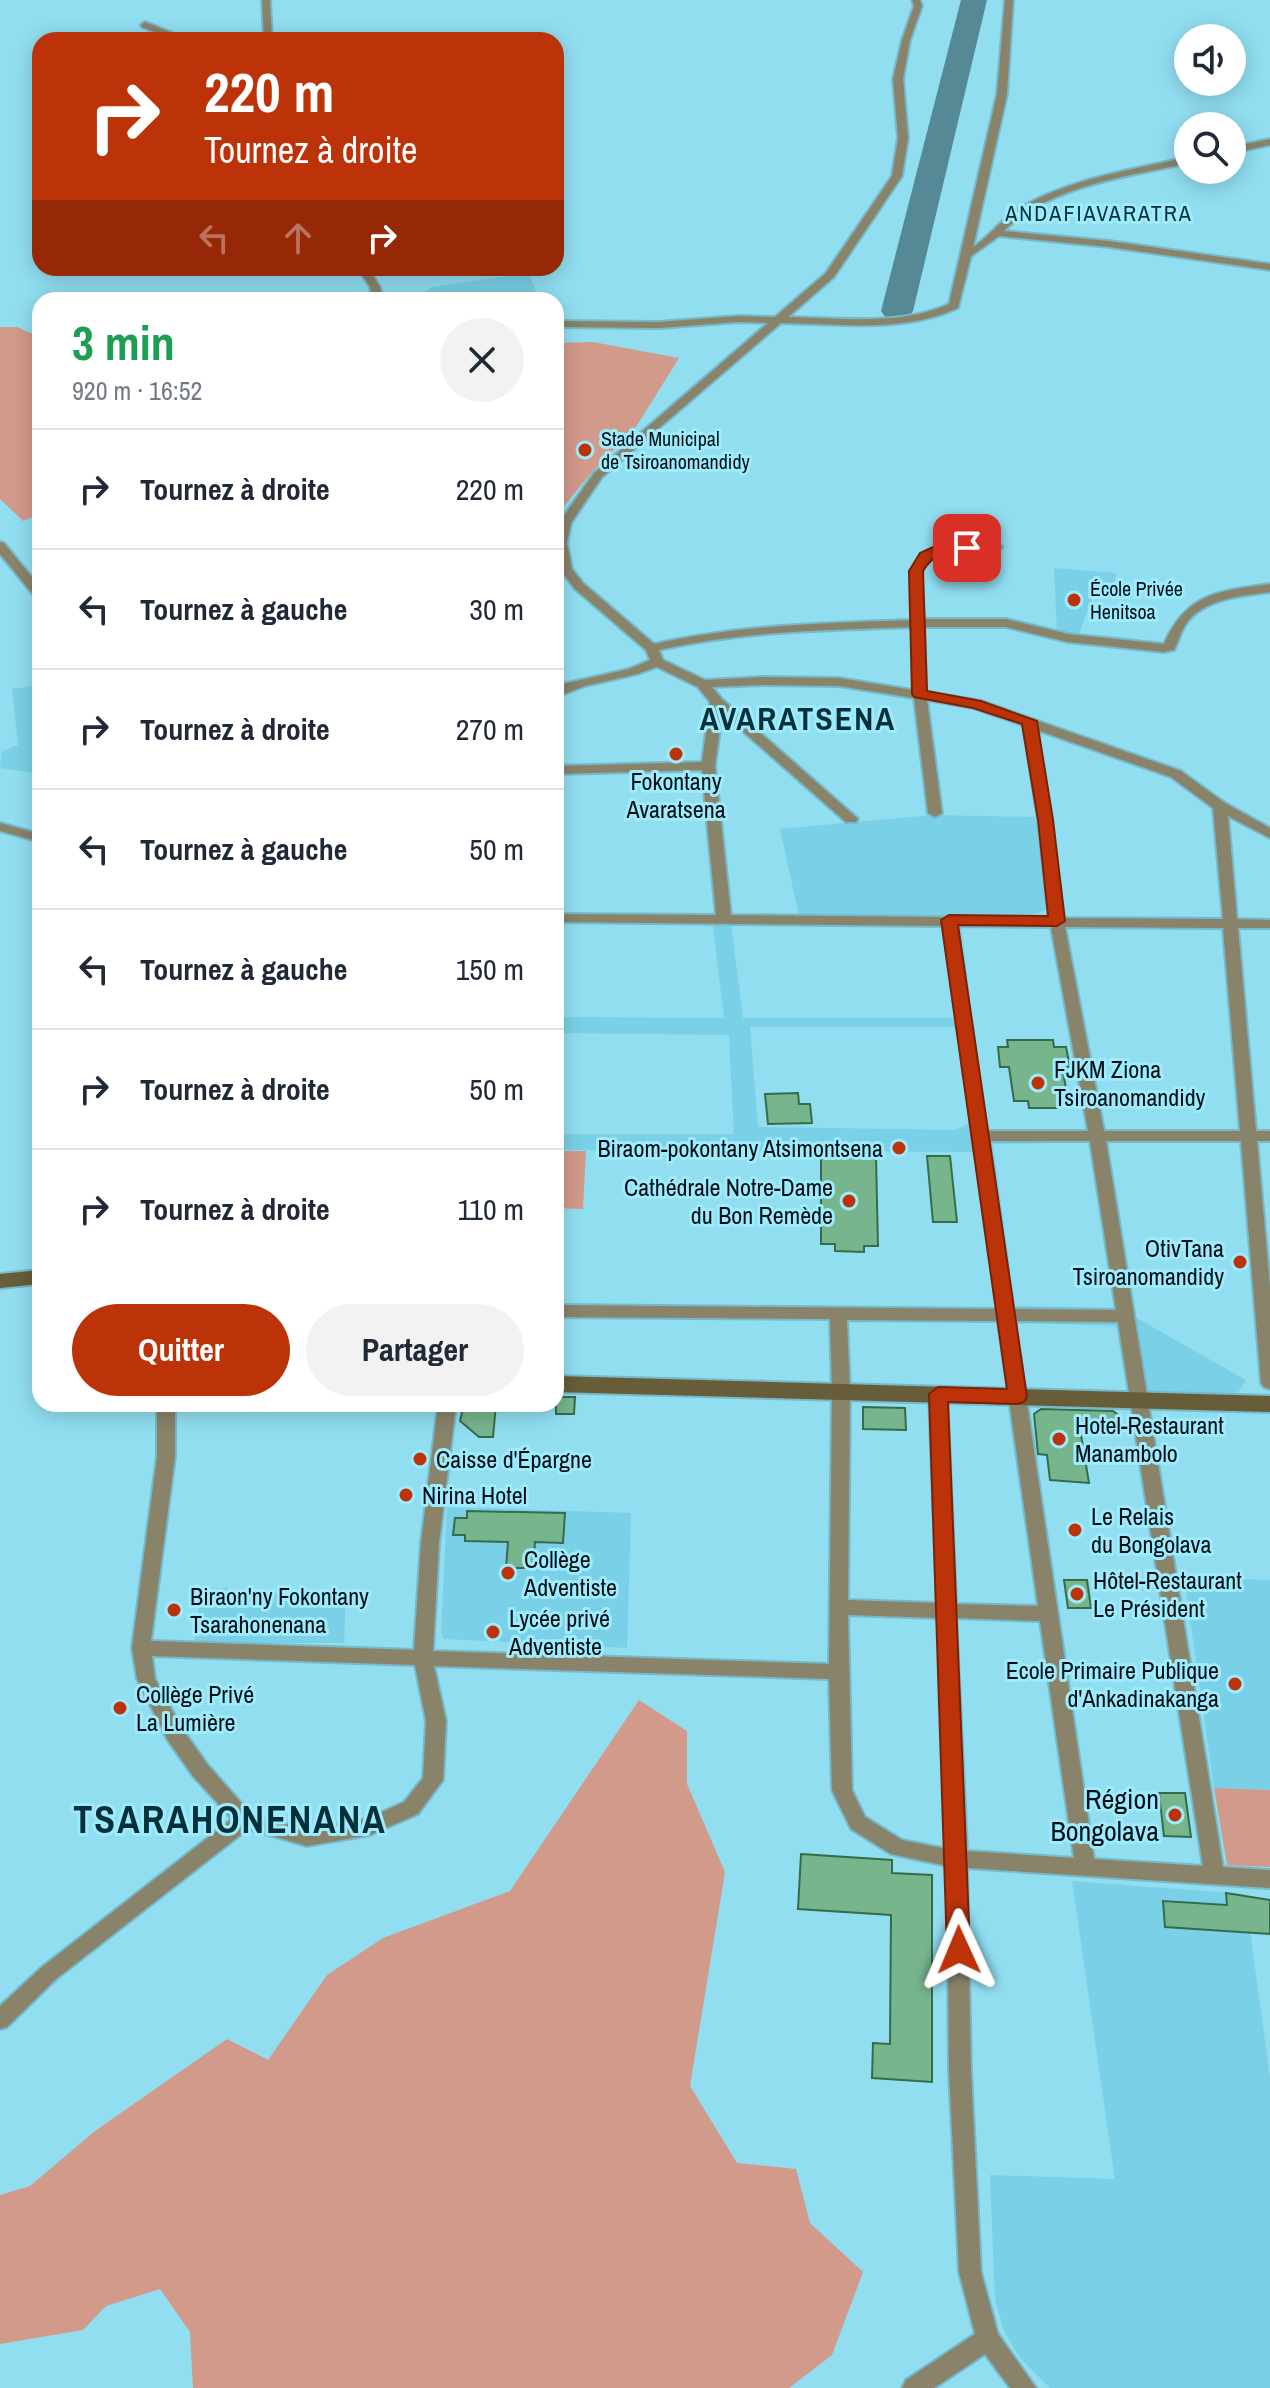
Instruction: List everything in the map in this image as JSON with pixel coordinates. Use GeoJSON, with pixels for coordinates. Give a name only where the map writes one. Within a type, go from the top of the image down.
{"type":"FeatureCollection","features":[{"type":"Feature","properties":{"kind":"main road"},"geometry":{"type":"LineString","coordinates":[[0,1281],[32,1278]]}},
{"type":"Feature","properties":{"kind":"main road"},"geometry":{"type":"LineString","coordinates":[[564,1384],[1270,1404]]}},
{"type":"Feature","properties":{"kind":"street"},"geometry":{"type":"LineString","coordinates":[[266,0],[268,32]]}},
{"type":"Feature","properties":{"kind":"street"},"geometry":{"type":"LineString","coordinates":[[564,324],[659,325],[738,319],[871,322],[932,316],[954,306],[1002,94],[1009,0]]}},
{"type":"Feature","properties":{"kind":"street"},"geometry":{"type":"LineString","coordinates":[[564,528],[598,475],[830,275],[897,176],[903,138],[898,79],[918,2]]}},
{"type":"Feature","properties":{"kind":"street"},"geometry":{"type":"LineString","coordinates":[[145,25],[162,32]]}},
{"type":"Feature","properties":{"kind":"street"},"geometry":{"type":"LineString","coordinates":[[1246,147],[1270,142]]}},
{"type":"Feature","properties":{"kind":"street"},"geometry":{"type":"LineString","coordinates":[[966,254],[985,246],[1020,212],[1067,192],[1174,164]]}},
{"type":"Feature","properties":{"kind":"street"},"geometry":{"type":"LineString","coordinates":[[997,233],[1109,244],[1270,267]]}},
{"type":"Feature","properties":{"kind":"street"},"geometry":{"type":"LineString","coordinates":[[0,546],[32,585]]}},
{"type":"Feature","properties":{"kind":"street"},"geometry":{"type":"LineString","coordinates":[[935,813],[920,694],[916,571],[925,556],[938,550],[996,547]]}},
{"type":"Feature","properties":{"kind":"street"},"geometry":{"type":"LineString","coordinates":[[564,559],[566,569],[579,586],[652,648],[657,662]]}},
{"type":"Feature","properties":{"kind":"street"},"geometry":{"type":"LineString","coordinates":[[652,648],[687,640],[799,628],[916,623],[1006,623],[1068,638],[1164,648],[1170,647],[1178,623],[1203,603],[1218,596],[1270,588]]}},
{"type":"Feature","properties":{"kind":"street"},"geometry":{"type":"LineString","coordinates":[[564,690],[657,662],[703,684],[717,702],[851,819]]}},
{"type":"Feature","properties":{"kind":"street"},"geometry":{"type":"LineString","coordinates":[[703,684],[839,682],[976,704],[1176,774],[1220,806],[1270,834]]}},
{"type":"Feature","properties":{"kind":"street"},"geometry":{"type":"LineString","coordinates":[[717,702],[708,766],[724,920]]}},
{"type":"Feature","properties":{"kind":"street"},"geometry":{"type":"LineString","coordinates":[[1029,721],[1057,921],[1097,1136],[1214,1875]]}},
{"type":"Feature","properties":{"kind":"street"},"geometry":{"type":"LineString","coordinates":[[564,770],[708,766]]}},
{"type":"Feature","properties":{"kind":"street"},"geometry":{"type":"LineString","coordinates":[[1220,806],[1270,1383]]}},
{"type":"Feature","properties":{"kind":"street"},"geometry":{"type":"LineString","coordinates":[[0,827],[32,836]]}},
{"type":"Feature","properties":{"kind":"street"},"geometry":{"type":"LineString","coordinates":[[564,918],[1270,924]]}},
{"type":"Feature","properties":{"kind":"street"},"geometry":{"type":"LineString","coordinates":[[949,920],[1085,1867]]}},
{"type":"Feature","properties":{"kind":"street"},"geometry":{"type":"LineString","coordinates":[[982,1136],[1270,1136]]}},
{"type":"Feature","properties":{"kind":"street"},"geometry":{"type":"LineString","coordinates":[[564,1311],[1124,1316]]}},
{"type":"Feature","properties":{"kind":"street"},"geometry":{"type":"LineString","coordinates":[[838,1313],[841,1392],[838,1672],[842,1790],[858,1823],[898,1848],[957,1859],[1270,1879]]}},
{"type":"Feature","properties":{"kind":"street"},"geometry":{"type":"LineString","coordinates":[[938,1394],[957,1859],[960,2071],[970,2272],[988,2339],[1024,2388]]}},
{"type":"Feature","properties":{"kind":"street"},"geometry":{"type":"LineString","coordinates":[[166,1412],[166,1456],[141,1648],[146,1679],[174,1733],[200,1770],[245,1820],[307,1838],[370,1827],[411,1808],[433,1780],[436,1721],[423,1658],[430,1543],[446,1412]]}},
{"type":"Feature","properties":{"kind":"street"},"geometry":{"type":"LineString","coordinates":[[840,1607],[1050,1614]]}},
{"type":"Feature","properties":{"kind":"street"},"geometry":{"type":"LineString","coordinates":[[141,1648],[838,1672]]}},
{"type":"Feature","properties":{"kind":"street"},"geometry":{"type":"LineString","coordinates":[[0,2020],[49,1973],[245,1820]]}},
{"type":"Feature","properties":{"kind":"street"},"geometry":{"type":"LineString","coordinates":[[914,2388],[988,2339]]}},
{"type":"Feature","properties":{"kind":"shaded area"},"geometry":{"type":"Polygon","coordinates":[[[508,276],[530,276],[536,292],[426,292],[431,287],[508,276]]]}},
{"type":"Feature","properties":{"kind":"shaded area"},"geometry":{"type":"Polygon","coordinates":[[[0,327],[17,327],[32,334],[32,517],[23,521],[0,499],[0,327]]]}},
{"type":"Feature","properties":{"kind":"shaded area","name":"Stade Municipal de Tsiroanomandidy"},"geometry":{"type":"Polygon","coordinates":[[[593,342],[679,358],[636,427],[564,506],[564,343],[593,342]]]}},
{"type":"Feature","properties":{"kind":"shaded area","name":"École Privée Henitsoa"},"geometry":{"type":"Polygon","coordinates":[[[1054,568],[1116,573],[1115,584],[1098,582],[1079,634],[1057,632],[1054,568]]]}},
{"type":"Feature","properties":{"kind":"shaded area"},"geometry":{"type":"Polygon","coordinates":[[[32,686],[32,773],[0,768],[2,751],[18,745],[12,689],[32,686]]]}},
{"type":"Feature","properties":{"kind":"shaded area"},"geometry":{"type":"Polygon","coordinates":[[[933,815],[1036,817],[1051,905],[1047,910],[1031,915],[1034,926],[961,926],[986,1131],[1055,1132],[1057,1143],[993,1144],[1015,1306],[1119,1308],[1246,1380],[1237,1394],[1140,1392],[1131,1335],[1114,1326],[998,1322],[987,1236],[984,1152],[564,1150],[564,1134],[734,1134],[729,1035],[564,1033],[564,1017],[724,1018],[713,925],[727,916],[799,916],[780,829],[933,815]],[[731,924],[743,1018],[958,1018],[945,924],[731,924]],[[750,1027],[758,1127],[956,1130],[972,1122],[958,1027],[750,1027]]]}},
{"type":"Feature","properties":{"kind":"shaded area"},"geometry":{"type":"Polygon","coordinates":[[[564,1151],[586,1151],[583,1209],[564,1208],[564,1151]]]}},
{"type":"Feature","properties":{"kind":"shaded area","name":"Collège Adventiste"},"geometry":{"type":"Polygon","coordinates":[[[447,1507],[631,1513],[627,1648],[444,1639],[441,1634],[447,1507]]]}},
{"type":"Feature","properties":{"kind":"shaded area","name":"Ecole Primaire Publique d'Ankadinakanga"},"geometry":{"type":"Polygon","coordinates":[[[1184,1577],[1270,1580],[1270,1790],[1214,1788],[1184,1577]]]}},
{"type":"Feature","properties":{"kind":"shaded area"},"geometry":{"type":"Polygon","coordinates":[[[228,1588],[227,1594],[346,1589],[344,1643],[194,1643],[201,1589],[228,1588]]]}},
{"type":"Feature","properties":{"kind":"shaded area"},"geometry":{"type":"Polygon","coordinates":[[[639,1700],[687,1731],[687,1784],[725,1872],[690,2086],[737,2163],[796,2169],[810,2223],[863,2272],[832,2355],[789,2388],[193,2388],[190,2332],[160,2289],[106,2306],[83,2330],[0,2344],[0,2195],[30,2186],[95,2131],[227,2039],[268,2060],[327,1975],[383,1938],[510,1891],[639,1700]]]}},
{"type":"Feature","properties":{"kind":"shaded area"},"geometry":{"type":"Polygon","coordinates":[[[1214,1788],[1270,1790],[1270,1867],[1227,1865],[1214,1788]]]}},
{"type":"Feature","properties":{"kind":"shaded area"},"geometry":{"type":"Polygon","coordinates":[[[1072,1881],[1245,1894],[1270,2078],[1270,2388],[1050,2388],[1020,2358],[1004,2331],[995,2300],[990,2175],[1115,2179],[1072,1881]]]}},
{"type":"Feature","properties":{"kind":"building","name":"FJKM Ziona Tsiroanomandidy"},"geometry":{"type":"Polygon","coordinates":[[[1007,1040],[1053,1040],[1054,1047],[1066,1047],[1070,1067],[1062,1067],[1068,1099],[1057,1099],[1058,1108],[1029,1108],[1028,1101],[1014,1101],[1009,1067],[1000,1067],[998,1047],[1008,1047],[1007,1040]]]}},
{"type":"Feature","properties":{"kind":"building"},"geometry":{"type":"Polygon","coordinates":[[[798,1093],[799,1104],[810,1104],[812,1123],[768,1124],[765,1094],[798,1093]]]}},
{"type":"Feature","properties":{"kind":"building","name":"Cathédrale Notre-Dame du Bon Remède"},"geometry":{"type":"Polygon","coordinates":[[[850,1151],[862,1157],[876,1157],[878,1246],[864,1246],[864,1252],[835,1251],[835,1244],[821,1244],[821,1156],[838,1156],[850,1151]]]}},
{"type":"Feature","properties":{"kind":"building"},"geometry":{"type":"Polygon","coordinates":[[[927,1156],[950,1156],[957,1222],[933,1222],[927,1156]]]}},
{"type":"Feature","properties":{"kind":"building"},"geometry":{"type":"Polygon","coordinates":[[[564,1397],[575,1397],[574,1414],[556,1414],[564,1412],[564,1397]]]}},
{"type":"Feature","properties":{"kind":"building"},"geometry":{"type":"Polygon","coordinates":[[[863,1407],[905,1408],[906,1430],[863,1429],[863,1407]]]}},
{"type":"Feature","properties":{"kind":"building","name":"Hotel-Restaurant Manambolo"},"geometry":{"type":"Polygon","coordinates":[[[1041,1409],[1113,1411],[1118,1415],[1108,1429],[1080,1429],[1089,1483],[1050,1480],[1047,1455],[1038,1454],[1034,1414],[1041,1409]]]}},
{"type":"Feature","properties":{"kind":"building"},"geometry":{"type":"Polygon","coordinates":[[[462,1412],[495,1412],[493,1437],[479,1437],[460,1421],[462,1412]]]}},
{"type":"Feature","properties":{"kind":"building"},"geometry":{"type":"Polygon","coordinates":[[[467,1511],[565,1513],[563,1543],[535,1542],[533,1568],[506,1568],[508,1542],[465,1541],[465,1535],[453,1535],[455,1518],[467,1518],[467,1511]]]}},
{"type":"Feature","properties":{"kind":"building","name":"Hôtel-Restaurant Le Président"},"geometry":{"type":"Polygon","coordinates":[[[1064,1580],[1087,1580],[1091,1608],[1068,1608],[1064,1580]]]}},
{"type":"Feature","properties":{"kind":"building","name":"Région Bongolava"},"geometry":{"type":"Polygon","coordinates":[[[1159,1793],[1185,1793],[1191,1837],[1164,1836],[1159,1793]]]}},
{"type":"Feature","properties":{"kind":"building"},"geometry":{"type":"Polygon","coordinates":[[[801,1854],[892,1860],[892,1873],[932,1875],[932,2082],[872,2078],[873,2043],[890,2044],[891,1915],[798,1909],[801,1854]]]}},
{"type":"Feature","properties":{"kind":"building"},"geometry":{"type":"Polygon","coordinates":[[[1226,1893],[1270,1900],[1270,1934],[1165,1927],[1163,1901],[1227,1905],[1226,1893]]]}},
{"type":"Feature","properties":{"kind":"taxiway"},"geometry":{"type":"LineString","coordinates":[[897,311],[974,0]]}},
{"type":"Feature","properties":{"kind":"place","name":"Stade Municipal de Tsiroanomandidy"},"geometry":{"type":"Point","coordinates":[585,450]}},
{"type":"Feature","properties":{"kind":"place","name":"École Privée Henitsoa"},"geometry":{"type":"Point","coordinates":[1074,600]}},
{"type":"Feature","properties":{"kind":"place","name":"Fokontany Avaratsena"},"geometry":{"type":"Point","coordinates":[676,754]}},
{"type":"Feature","properties":{"kind":"place","name":"FJKM Ziona Tsiroanomandidy"},"geometry":{"type":"Point","coordinates":[1038,1083]}},
{"type":"Feature","properties":{"kind":"place","name":"Biraom-pokontany Atsimontsena"},"geometry":{"type":"Point","coordinates":[899,1148]}},
{"type":"Feature","properties":{"kind":"place","name":"Cathédrale Notre-Dame du Bon Remède"},"geometry":{"type":"Point","coordinates":[849,1201]}},
{"type":"Feature","properties":{"kind":"place","name":"OtivTana Tsiroanomandidy"},"geometry":{"type":"Point","coordinates":[1240,1262]}},
{"type":"Feature","properties":{"kind":"place","name":"Hotel-Restaurant Manambolo"},"geometry":{"type":"Point","coordinates":[1059,1439]}},
{"type":"Feature","properties":{"kind":"place","name":"Caisse d'Épargne"},"geometry":{"type":"Point","coordinates":[420,1459]}},
{"type":"Feature","properties":{"kind":"place","name":"Nirina Hotel"},"geometry":{"type":"Point","coordinates":[406,1495]}},
{"type":"Feature","properties":{"kind":"place","name":"Le Relais du Bongolava"},"geometry":{"type":"Point","coordinates":[1075,1530]}},
{"type":"Feature","properties":{"kind":"place","name":"Collège Adventiste"},"geometry":{"type":"Point","coordinates":[508,1573]}},
{"type":"Feature","properties":{"kind":"place","name":"Hôtel-Restaurant Le Président"},"geometry":{"type":"Point","coordinates":[1077,1594]}},
{"type":"Feature","properties":{"kind":"place","name":"Biraon'ny Fokontany Tsarahonenana"},"geometry":{"type":"Point","coordinates":[174,1610]}},
{"type":"Feature","properties":{"kind":"place","name":"Lycée privé Adventiste"},"geometry":{"type":"Point","coordinates":[493,1632]}},
{"type":"Feature","properties":{"kind":"place","name":"Ecole Primaire Publique d'Ankadinakanga"},"geometry":{"type":"Point","coordinates":[1235,1684]}},
{"type":"Feature","properties":{"kind":"place","name":"Collège Privé La Lumière"},"geometry":{"type":"Point","coordinates":[120,1708]}},
{"type":"Feature","properties":{"kind":"place","name":"Région Bongolava"},"geometry":{"type":"Point","coordinates":[1175,1815]}},
{"type":"Feature","properties":{"kind":"district","name":"ANDAFIAVARATRA"},"geometry":{"type":"Point","coordinates":[1099,213]}},
{"type":"Feature","properties":{"kind":"district","name":"AVARATSENA"},"geometry":{"type":"Point","coordinates":[798,718]}},
{"type":"Feature","properties":{"kind":"district","name":"TSARAHONENANA"},"geometry":{"type":"Point","coordinates":[230,1819]}},
{"type":"Feature","properties":{"kind":"route"},"geometry":{"type":"LineString","coordinates":[[959,1950],[938,1394],[1017,1397],[949,920],[1057,921],[1029,721],[976,704],[920,694],[916,571],[925,556],[938,550],[967,548]]}}]}
